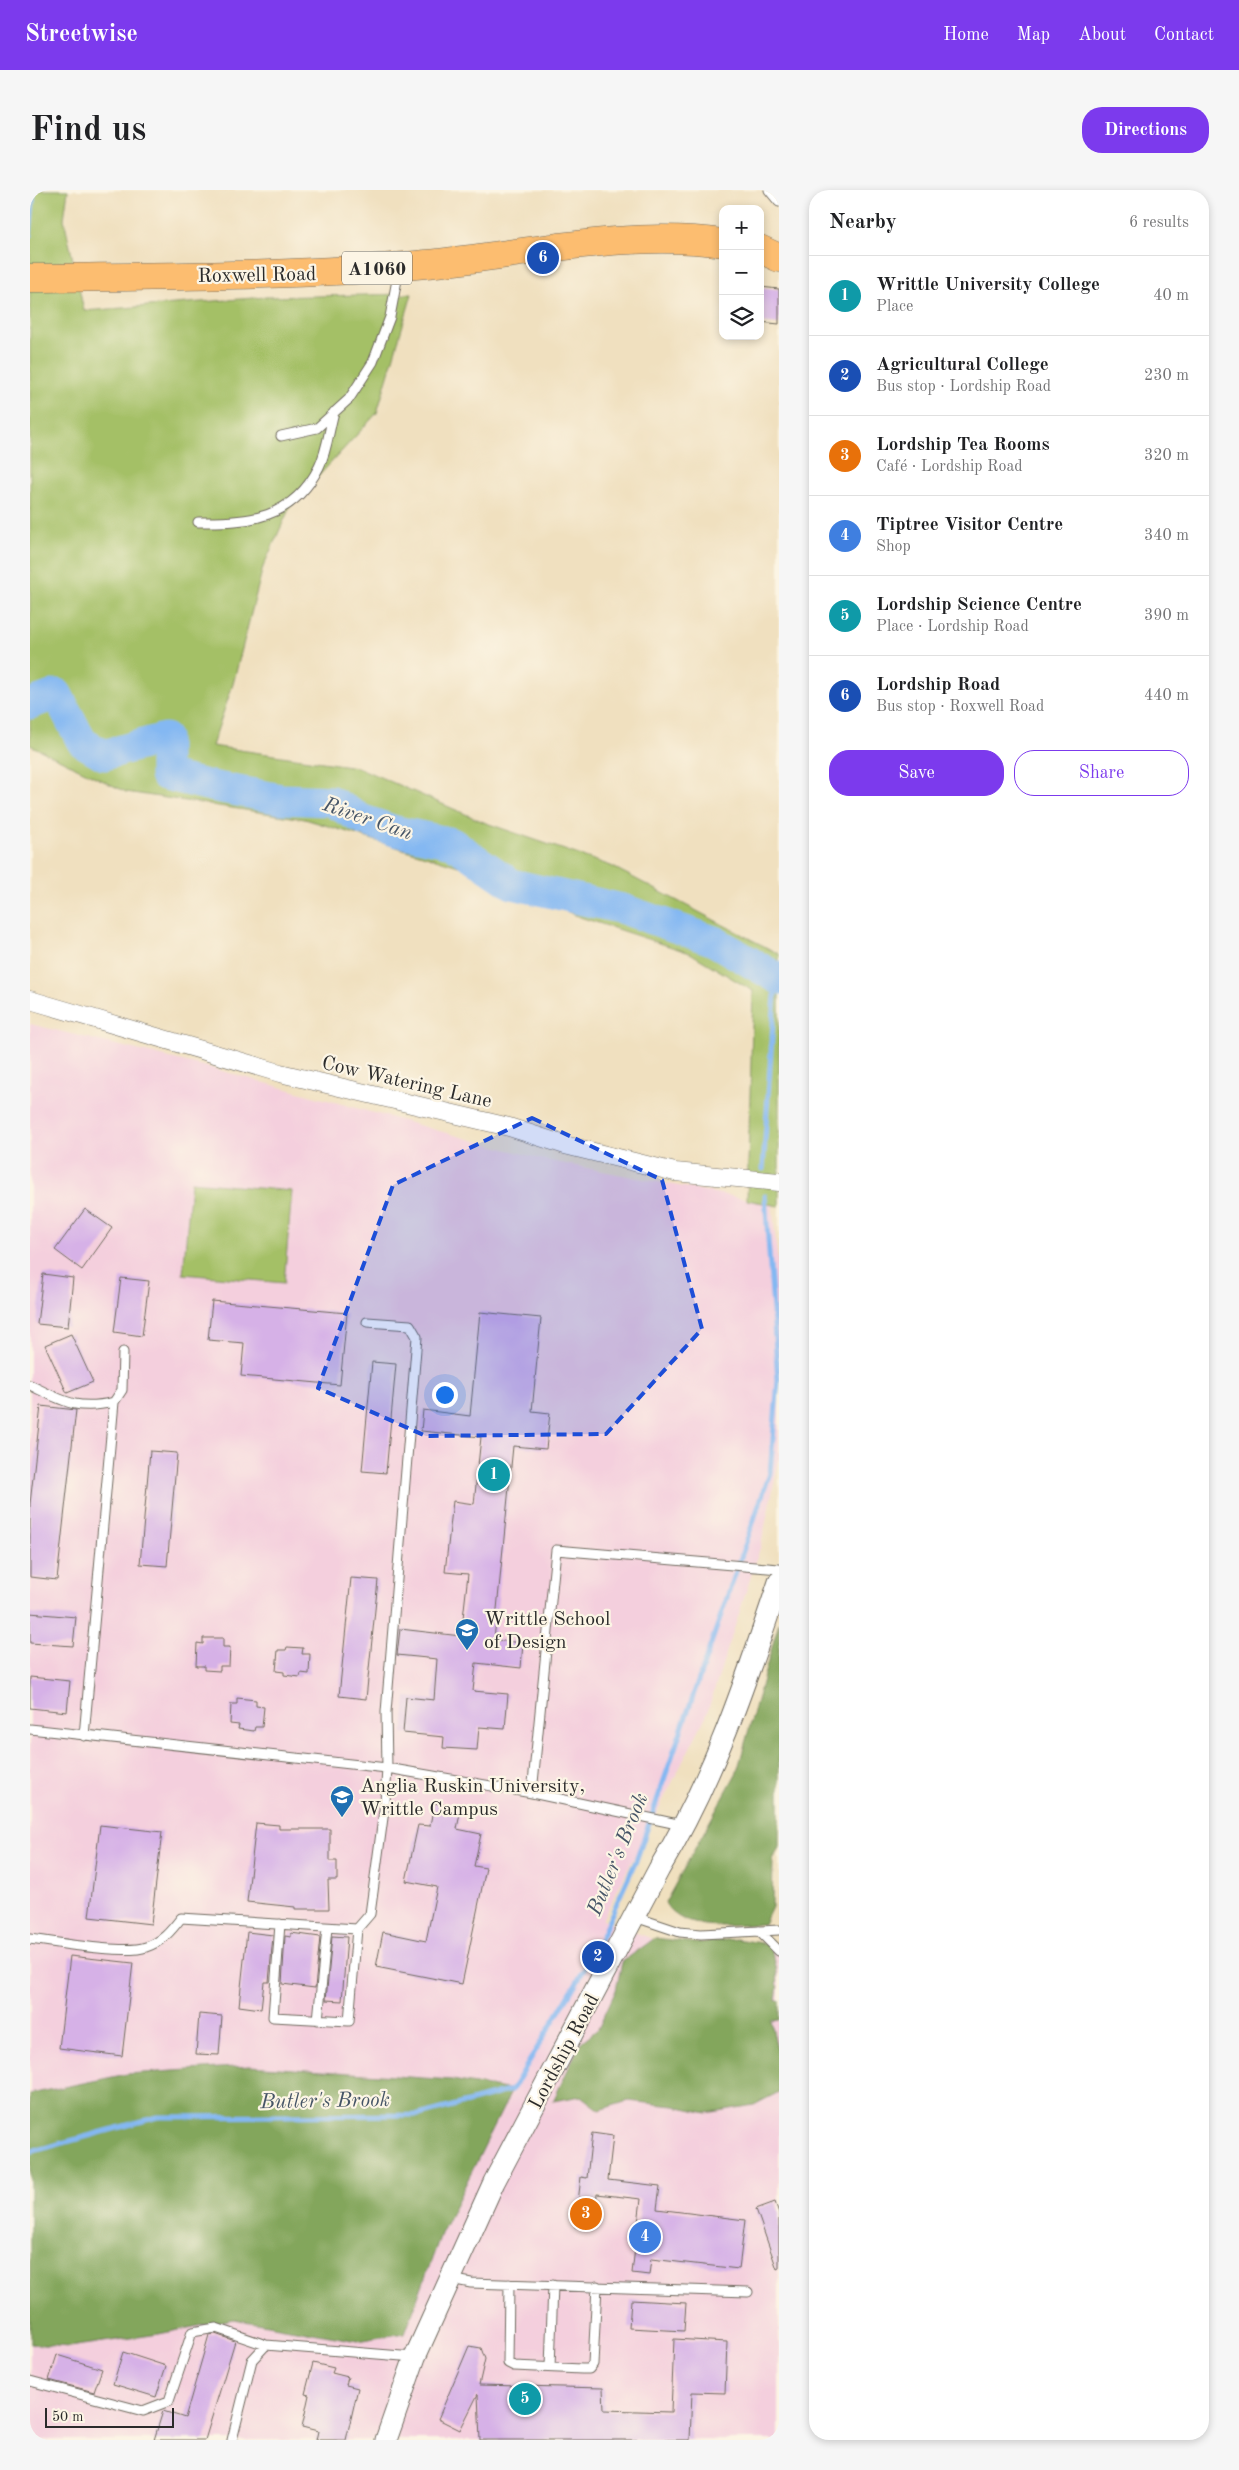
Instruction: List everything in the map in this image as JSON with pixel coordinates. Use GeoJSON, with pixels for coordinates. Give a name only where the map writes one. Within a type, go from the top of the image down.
{"type":"FeatureCollection","features":[{"type":"Feature","properties":{"kind":"main road","name":"Roxwell Road"},"geometry":{"type":"LineString","coordinates":[[30,278],[344,271],[635,239],[719,243]]}},
{"type":"Feature","properties":{"kind":"street","name":"Cow Watering Lane"},"geometry":{"type":"LineString","coordinates":[[30,1000],[280,1073],[509,1127],[565,1145],[675,1172],[779,1182]]}},
{"type":"Feature","properties":{"kind":"street","name":"Lordship Road"},"geometry":{"type":"LineString","coordinates":[[386,2440],[415,2357],[494,2182],[634,1915],[685,1826],[722,1743],[779,1582]]}},
{"type":"Feature","properties":{"kind":"lane"},"geometry":{"type":"LineString","coordinates":[[770,190],[779,202]]}},
{"type":"Feature","properties":{"kind":"lane"},"geometry":{"type":"LineString","coordinates":[[281,436],[316,428],[349,399],[373,362],[390,317],[399,266]]}},
{"type":"Feature","properties":{"kind":"lane"},"geometry":{"type":"LineString","coordinates":[[198,522],[234,522],[257,519],[276,511],[301,494],[319,467],[334,412]]}},
{"type":"Feature","properties":{"kind":"lane"},"geometry":{"type":"LineString","coordinates":[[280,1924],[273,2017],[349,2021],[357,1929],[370,1914],[387,1768],[386,1712],[417,1337],[410,1325],[367,1322]]}},
{"type":"Feature","properties":{"kind":"lane"},"geometry":{"type":"LineString","coordinates":[[84,1736],[114,1402],[122,1390],[123,1352]]}},
{"type":"Feature","properties":{"kind":"lane"},"geometry":{"type":"LineString","coordinates":[[30,1385],[68,1403],[94,1407],[114,1402]]}},
{"type":"Feature","properties":{"kind":"lane"},"geometry":{"type":"LineString","coordinates":[[532,1793],[556,1550],[779,1569]]}},
{"type":"Feature","properties":{"kind":"lane"},"geometry":{"type":"LineString","coordinates":[[30,1729],[387,1768],[532,1793],[685,1826]]}},
{"type":"Feature","properties":{"kind":"lane"},"geometry":{"type":"LineString","coordinates":[[634,1915],[680,1932],[701,1934],[779,1930]]}},
{"type":"Feature","properties":{"kind":"lane"},"geometry":{"type":"LineString","coordinates":[[30,1939],[115,1949],[145,1948],[166,1937],[181,1918],[357,1929]]}},
{"type":"Feature","properties":{"kind":"lane"},"geometry":{"type":"LineString","coordinates":[[318,2020],[327,1928]]}},
{"type":"Feature","properties":{"kind":"lane"},"geometry":{"type":"LineString","coordinates":[[759,1931],[779,1951]]}},
{"type":"Feature","properties":{"kind":"lane"},"geometry":{"type":"LineString","coordinates":[[451,2279],[471,2283],[748,2292]]}},
{"type":"Feature","properties":{"kind":"lane"},"geometry":{"type":"LineString","coordinates":[[509,2284],[506,2357],[508,2363],[514,2366],[589,2368],[593,2364],[597,2286]]}},
{"type":"Feature","properties":{"kind":"lane"},"geometry":{"type":"LineString","coordinates":[[550,2367],[553,2285]]}},
{"type":"Feature","properties":{"kind":"lane"},"geometry":{"type":"LineString","coordinates":[[30,2381],[143,2411],[169,2401],[192,2332],[216,2328],[266,2345],[415,2357]]}},
{"type":"Feature","properties":{"kind":"lane"},"geometry":{"type":"LineString","coordinates":[[232,2440],[252,2360],[266,2345]]}},
{"type":"Feature","properties":{"kind":"highlighted area"},"geometry":{"type":"Polygon","coordinates":[[[532,1118],[662,1180],[702,1329],[606,1434],[426,1436],[318,1388],[393,1185],[532,1118]]]}},
{"type":"Feature","properties":{"kind":"shaded area","name":"Anglia Ruskin University, Writtle Campus"},"geometry":{"type":"Polygon","coordinates":[[[30,1024],[211,1068],[545,1160],[772,1204],[779,1275],[779,1460],[761,1545],[706,1716],[602,1920],[674,1947],[779,1945],[779,2440],[30,2440],[30,1024]]]}},
{"type":"Feature","properties":{"kind":"green space"},"geometry":{"type":"Polygon","coordinates":[[[30,190],[68,190],[64,219],[84,311],[266,297],[412,294],[377,413],[290,507],[263,567],[233,684],[212,746],[357,767],[486,823],[611,866],[779,954],[779,1206],[747,1200],[753,991],[690,953],[580,917],[465,868],[305,819],[126,792],[30,745],[30,190]]]}},
{"type":"Feature","properties":{"kind":"green space"},"geometry":{"type":"Polygon","coordinates":[[[191,1182],[292,1191],[284,1283],[183,1274],[191,1182]]]}},
{"type":"Feature","properties":{"kind":"green space"},"geometry":{"type":"Polygon","coordinates":[[[779,1622],[779,1847],[773,1860],[772,1907],[764,1924],[724,1926],[696,1924],[684,1920],[673,1913],[665,1903],[737,1772],[779,1622]]]}},
{"type":"Feature","properties":{"kind":"green space"},"geometry":{"type":"Polygon","coordinates":[[[655,1938],[696,1943],[736,1939],[768,1944],[776,1965],[776,2001],[779,2001],[779,2020],[771,2021],[779,2059],[779,2092],[754,2105],[707,2113],[674,2106],[628,2101],[599,2110],[581,2096],[553,2101],[581,2042],[598,2029],[616,1990],[622,1962],[655,1938]]]}},
{"type":"Feature","properties":{"kind":"green space"},"geometry":{"type":"Polygon","coordinates":[[[250,2066],[452,2080],[512,2090],[441,2234],[405,2333],[358,2341],[233,2319],[159,2334],[69,2347],[30,2344],[30,2094],[127,2074],[250,2066]]]}},
{"type":"Feature","properties":{"kind":"building"},"geometry":{"type":"Polygon","coordinates":[[[764,287],[779,289],[779,324],[764,322],[764,287]]]}},
{"type":"Feature","properties":{"kind":"building"},"geometry":{"type":"Polygon","coordinates":[[[85,1209],[112,1228],[82,1270],[55,1250],[85,1209]]]}},
{"type":"Feature","properties":{"kind":"building"},"geometry":{"type":"Polygon","coordinates":[[[43,1274],[73,1278],[68,1327],[37,1324],[43,1274]]]}},
{"type":"Feature","properties":{"kind":"building"},"geometry":{"type":"Polygon","coordinates":[[[121,1278],[149,1281],[142,1336],[114,1332],[121,1278]]]}},
{"type":"Feature","properties":{"kind":"building"},"geometry":{"type":"Polygon","coordinates":[[[212,1301],[347,1313],[340,1385],[241,1376],[244,1343],[208,1340],[212,1301]]]}},
{"type":"Feature","properties":{"kind":"building"},"geometry":{"type":"Polygon","coordinates":[[[480,1312],[541,1318],[532,1411],[550,1413],[546,1449],[513,1446],[494,1640],[523,1643],[521,1668],[476,1663],[473,1691],[508,1694],[505,1729],[479,1727],[477,1750],[443,1748],[444,1737],[403,1733],[406,1697],[434,1700],[437,1659],[397,1655],[400,1629],[461,1636],[468,1574],[445,1572],[453,1501],[474,1504],[481,1437],[421,1431],[423,1410],[470,1416],[480,1312]]]}},
{"type":"Feature","properties":{"kind":"building"},"geometry":{"type":"Polygon","coordinates":[[[71,1334],[93,1382],[67,1393],[45,1345],[71,1334]]]}},
{"type":"Feature","properties":{"kind":"building"},"geometry":{"type":"Polygon","coordinates":[[[372,1362],[396,1364],[386,1473],[362,1471],[372,1362]]]}},
{"type":"Feature","properties":{"kind":"building"},"geometry":{"type":"Polygon","coordinates":[[[41,1406],[76,1410],[57,1580],[30,1577],[30,1504],[41,1406]]]}},
{"type":"Feature","properties":{"kind":"building"},"geometry":{"type":"Polygon","coordinates":[[[150,1451],[177,1453],[167,1566],[140,1564],[150,1451]]]}},
{"type":"Feature","properties":{"kind":"building"},"geometry":{"type":"Polygon","coordinates":[[[351,1578],[378,1580],[366,1699],[339,1696],[351,1578]]]}},
{"type":"Feature","properties":{"kind":"building"},"geometry":{"type":"Polygon","coordinates":[[[30,1613],[76,1617],[73,1646],[30,1643],[30,1613]]]}},
{"type":"Feature","properties":{"kind":"building"},"geometry":{"type":"Polygon","coordinates":[[[203,1638],[223,1638],[223,1647],[230,1647],[229,1666],[220,1666],[220,1671],[204,1670],[204,1666],[196,1666],[197,1643],[203,1644],[203,1638]]]}},
{"type":"Feature","properties":{"kind":"building"},"geometry":{"type":"Polygon","coordinates":[[[287,1647],[303,1648],[302,1654],[310,1654],[309,1674],[301,1673],[300,1677],[284,1675],[284,1672],[276,1671],[278,1650],[286,1650],[287,1647]]]}},
{"type":"Feature","properties":{"kind":"building"},"geometry":{"type":"Polygon","coordinates":[[[30,1677],[70,1681],[67,1712],[30,1708],[30,1677]]]}},
{"type":"Feature","properties":{"kind":"building"},"geometry":{"type":"Polygon","coordinates":[[[237,1698],[256,1700],[256,1706],[264,1707],[262,1727],[255,1727],[254,1731],[238,1729],[239,1725],[230,1724],[231,1704],[237,1704],[237,1698]]]}},
{"type":"Feature","properties":{"kind":"building"},"geometry":{"type":"Polygon","coordinates":[[[434,1803],[461,1808],[457,1829],[481,1834],[474,1866],[486,1868],[462,1984],[376,1967],[383,1932],[426,1941],[437,1887],[406,1881],[418,1825],[430,1826],[434,1803]]]}},
{"type":"Feature","properties":{"kind":"building"},"geometry":{"type":"Polygon","coordinates":[[[256,1823],[279,1825],[279,1829],[330,1829],[330,1861],[337,1861],[337,1880],[328,1880],[329,1909],[295,1909],[295,1907],[247,1902],[256,1823]]]}},
{"type":"Feature","properties":{"kind":"building"},"geometry":{"type":"Polygon","coordinates":[[[100,1825],[162,1832],[151,1924],[89,1917],[100,1825]]]}},
{"type":"Feature","properties":{"kind":"building"},"geometry":{"type":"Polygon","coordinates":[[[247,1932],[273,1935],[269,1982],[264,1982],[261,2009],[239,2006],[247,1932]]]}},
{"type":"Feature","properties":{"kind":"building"},"geometry":{"type":"Polygon","coordinates":[[[291,1933],[320,1937],[315,1988],[282,1984],[285,1936],[291,1937],[291,1933]]]}},
{"type":"Feature","properties":{"kind":"building"},"geometry":{"type":"Polygon","coordinates":[[[332,1936],[347,1937],[342,2001],[326,2000],[332,1936]]]}},
{"type":"Feature","properties":{"kind":"building"},"geometry":{"type":"Polygon","coordinates":[[[70,1956],[133,1963],[122,2056],[59,2048],[70,1956]]]}},
{"type":"Feature","properties":{"kind":"building"},"geometry":{"type":"Polygon","coordinates":[[[199,2014],[222,2016],[219,2055],[196,2054],[199,2014]]]}},
{"type":"Feature","properties":{"kind":"building"},"geometry":{"type":"Polygon","coordinates":[[[592,2133],[613,2136],[608,2180],[660,2186],[657,2209],[745,2220],[739,2269],[651,2259],[649,2275],[632,2273],[641,2199],[597,2194],[594,2229],[575,2227],[581,2177],[587,2178],[592,2133]]]}},
{"type":"Feature","properties":{"kind":"building"},"geometry":{"type":"Polygon","coordinates":[[[775,2202],[779,2213],[779,2268],[777,2269],[756,2209],[775,2202]]]}},
{"type":"Feature","properties":{"kind":"building"},"geometry":{"type":"Polygon","coordinates":[[[631,2300],[686,2303],[684,2331],[629,2328],[631,2300]]]}},
{"type":"Feature","properties":{"kind":"building"},"geometry":{"type":"Polygon","coordinates":[[[215,2334],[235,2341],[205,2440],[154,2440],[163,2411],[185,2418],[209,2335],[215,2334]]]}},
{"type":"Feature","properties":{"kind":"building"},"geometry":{"type":"Polygon","coordinates":[[[674,2339],[727,2342],[725,2393],[692,2392],[690,2440],[480,2440],[478,2394],[460,2430],[438,2419],[469,2346],[481,2348],[485,2359],[479,2385],[603,2388],[604,2410],[671,2412],[674,2339]]]}},
{"type":"Feature","properties":{"kind":"building"},"geometry":{"type":"Polygon","coordinates":[[[123,2352],[166,2366],[156,2397],[113,2384],[123,2352]]]}},
{"type":"Feature","properties":{"kind":"building"},"geometry":{"type":"Polygon","coordinates":[[[57,2355],[102,2369],[94,2392],[49,2380],[57,2355]]]}},
{"type":"Feature","properties":{"kind":"building"},"geometry":{"type":"Polygon","coordinates":[[[313,2363],[334,2368],[332,2373],[348,2377],[346,2385],[358,2388],[346,2440],[316,2440],[318,2431],[302,2427],[309,2395],[305,2394],[313,2363]]]}},
{"type":"Feature","properties":{"kind":"waterway"},"geometry":{"type":"LineString","coordinates":[[30,235],[34,190]]}},
{"type":"Feature","properties":{"kind":"waterway","name":"River Can"},"geometry":{"type":"LineString","coordinates":[[30,704],[57,694],[82,742],[104,755],[165,738],[165,775],[281,799],[331,801],[363,820],[395,831],[452,843],[512,884],[623,909],[714,941],[779,979]]}},
{"type":"Feature","properties":{"kind":"waterway","name":"Butler's Brook"},"geometry":{"type":"LineString","coordinates":[[763,1169],[776,979]]}},
{"type":"Feature","properties":{"kind":"waterway","name":"Butler's Brook"},"geometry":{"type":"LineString","coordinates":[[30,2152],[157,2117],[419,2115],[512,2090],[593,1955],[636,1861],[770,1473],[778,1380],[765,1196]]}},
{"type":"Feature","properties":{"kind":"place","name":"Lordship Road"},"geometry":{"type":"Point","coordinates":[543,258]}},
{"type":"Feature","properties":{"kind":"place","name":"Writtle University College"},"geometry":{"type":"Point","coordinates":[494,1475]}},
{"type":"Feature","properties":{"kind":"place","name":"Writtle School of Design"},"geometry":{"type":"Point","coordinates":[467,1651]}},
{"type":"Feature","properties":{"kind":"place","name":"Anglia Ruskin University, Writtle Campus"},"geometry":{"type":"Point","coordinates":[342,1818]}},
{"type":"Feature","properties":{"kind":"place","name":"Agricultural College"},"geometry":{"type":"Point","coordinates":[598,1957]}},
{"type":"Feature","properties":{"kind":"place","name":"Lordship Tea Rooms"},"geometry":{"type":"Point","coordinates":[586,2214]}},
{"type":"Feature","properties":{"kind":"place","name":"Tiptree Visitor Centre"},"geometry":{"type":"Point","coordinates":[645,2237]}},
{"type":"Feature","properties":{"kind":"place","name":"Lordship Science Centre"},"geometry":{"type":"Point","coordinates":[525,2399]}}]}
